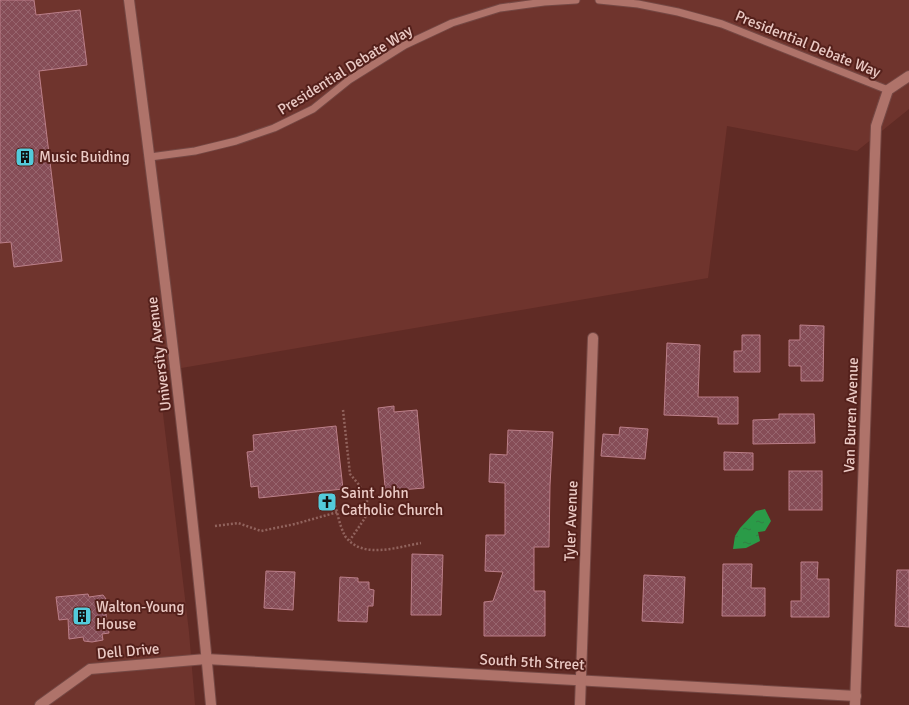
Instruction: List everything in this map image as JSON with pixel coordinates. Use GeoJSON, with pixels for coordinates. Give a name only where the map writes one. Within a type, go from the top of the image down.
{"type":"FeatureCollection","features":[{"type":"Feature","properties":{"kind":"street","name":"University Avenue"},"geometry":{"type":"LineString","coordinates":[[129,0],[150,157],[180,410],[211,705]]}},
{"type":"Feature","properties":{"kind":"street"},"geometry":{"type":"LineString","coordinates":[[888,90],[909,76]]}},
{"type":"Feature","properties":{"kind":"street","name":"Van Buren Avenue"},"geometry":{"type":"LineString","coordinates":[[856,700],[876,126],[888,90]]}},
{"type":"Feature","properties":{"kind":"street","name":"Tyler Avenue"},"geometry":{"type":"LineString","coordinates":[[580,705],[593,338]]}},
{"type":"Feature","properties":{"kind":"street","name":"South 5th Street"},"geometry":{"type":"LineString","coordinates":[[206,659],[581,680],[856,700]]}},
{"type":"Feature","properties":{"kind":"street","name":"Dell Drive"},"geometry":{"type":"LineString","coordinates":[[40,705],[90,669],[206,659]]}},
{"type":"Feature","properties":{"kind":"lane","name":"Presidential Debate Way"},"geometry":{"type":"LineString","coordinates":[[150,157],[195,151],[236,141],[274,128],[313,109],[349,80],[405,45],[452,23],[500,8],[544,2],[576,0]]}},
{"type":"Feature","properties":{"kind":"lane","name":"Presidential Debate Way"},"geometry":{"type":"LineString","coordinates":[[599,0],[638,4],[678,12],[722,24],[888,90]]}},
{"type":"Feature","properties":{"kind":"path"},"geometry":{"type":"LineString","coordinates":[[343,410],[350,474],[360,486],[367,499],[365,518],[350,540]]}},
{"type":"Feature","properties":{"kind":"path"},"geometry":{"type":"LineString","coordinates":[[332,494],[342,528],[346,536],[355,545],[364,550],[378,551],[421,543]]}},
{"type":"Feature","properties":{"kind":"path"},"geometry":{"type":"LineString","coordinates":[[215,526],[238,523],[261,531],[295,524],[338,512]]}},
{"type":"Feature","properties":{"kind":"shaded area"},"geometry":{"type":"Polygon","coordinates":[[[0,0],[909,0],[909,109],[857,151],[727,126],[708,278],[158,372],[189,632],[195,705],[0,705],[0,0]]]}},
{"type":"Feature","properties":{"kind":"water"},"geometry":{"type":"Polygon","coordinates":[[[765,509],[771,521],[765,531],[758,532],[760,541],[746,548],[733,549],[735,536],[740,528],[756,511],[765,509]]]}},
{"type":"Feature","properties":{"kind":"building","name":"Music Buiding"},"geometry":{"type":"Polygon","coordinates":[[[0,0],[34,0],[36,15],[80,10],[87,65],[39,71],[62,261],[14,267],[11,242],[0,243],[0,0]]]}},
{"type":"Feature","properties":{"kind":"building"},"geometry":{"type":"Polygon","coordinates":[[[800,325],[824,326],[823,381],[801,381],[801,366],[789,366],[789,340],[800,340],[800,325]]]}},
{"type":"Feature","properties":{"kind":"building"},"geometry":{"type":"Polygon","coordinates":[[[742,335],[760,335],[760,372],[734,372],[734,351],[742,351],[742,335]]]}},
{"type":"Feature","properties":{"kind":"building"},"geometry":{"type":"Polygon","coordinates":[[[667,343],[700,345],[698,397],[738,397],[738,424],[718,424],[718,417],[664,415],[667,343]]]}},
{"type":"Feature","properties":{"kind":"building"},"geometry":{"type":"Polygon","coordinates":[[[394,406],[394,412],[417,410],[424,488],[401,490],[401,496],[386,498],[378,408],[394,406]]]}},
{"type":"Feature","properties":{"kind":"building"},"geometry":{"type":"Polygon","coordinates":[[[779,414],[814,414],[815,443],[753,444],[753,420],[779,419],[779,414]]]}},
{"type":"Feature","properties":{"kind":"building","name":"Saint John Catholic Church"},"geometry":{"type":"Polygon","coordinates":[[[336,426],[343,489],[259,498],[258,486],[251,487],[247,452],[254,451],[253,435],[336,426]]]}},
{"type":"Feature","properties":{"kind":"building"},"geometry":{"type":"Polygon","coordinates":[[[620,427],[648,429],[645,459],[601,456],[603,434],[619,435],[620,427]]]}},
{"type":"Feature","properties":{"kind":"building"},"geometry":{"type":"Polygon","coordinates":[[[508,430],[553,432],[549,547],[534,547],[534,591],[545,591],[545,636],[484,636],[484,602],[493,601],[503,572],[485,571],[486,535],[505,535],[505,483],[489,482],[490,454],[507,455],[508,430]]]}},
{"type":"Feature","properties":{"kind":"building"},"geometry":{"type":"Polygon","coordinates":[[[724,452],[753,453],[753,470],[724,470],[724,452]]]}},
{"type":"Feature","properties":{"kind":"building"},"geometry":{"type":"Polygon","coordinates":[[[789,471],[822,471],[822,510],[789,510],[789,471]]]}},
{"type":"Feature","properties":{"kind":"building"},"geometry":{"type":"Polygon","coordinates":[[[412,554],[443,555],[441,615],[411,615],[412,554]]]}},
{"type":"Feature","properties":{"kind":"building"},"geometry":{"type":"Polygon","coordinates":[[[801,562],[818,562],[817,579],[829,579],[829,617],[791,617],[791,601],[801,601],[801,562]]]}},
{"type":"Feature","properties":{"kind":"building"},"geometry":{"type":"Polygon","coordinates":[[[723,564],[752,564],[751,588],[765,588],[765,616],[722,616],[723,564]]]}},
{"type":"Feature","properties":{"kind":"building"},"geometry":{"type":"Polygon","coordinates":[[[897,570],[909,570],[909,627],[895,626],[897,570]]]}},
{"type":"Feature","properties":{"kind":"building"},"geometry":{"type":"Polygon","coordinates":[[[266,571],[295,572],[293,610],[264,608],[266,571]]]}},
{"type":"Feature","properties":{"kind":"building"},"geometry":{"type":"Polygon","coordinates":[[[644,575],[685,577],[683,623],[642,621],[644,575]]]}},
{"type":"Feature","properties":{"kind":"building"},"geometry":{"type":"Polygon","coordinates":[[[340,577],[358,578],[358,582],[369,582],[369,589],[374,590],[373,606],[368,606],[367,622],[338,621],[340,577]]]}},
{"type":"Feature","properties":{"kind":"building","name":"Walton-Young House"},"geometry":{"type":"Polygon","coordinates":[[[88,594],[89,597],[103,595],[109,604],[106,615],[109,633],[102,634],[103,640],[92,642],[84,641],[83,637],[69,639],[68,619],[59,620],[56,597],[88,594]]]}},
{"type":"Feature","properties":{"kind":"place","name":"Music Buiding"},"geometry":{"type":"Point","coordinates":[25,157]}},
{"type":"Feature","properties":{"kind":"place","name":"Saint John Catholic Church"},"geometry":{"type":"Point","coordinates":[327,502]}},
{"type":"Feature","properties":{"kind":"place","name":"Walton-Young House"},"geometry":{"type":"Point","coordinates":[82,616]}}]}
